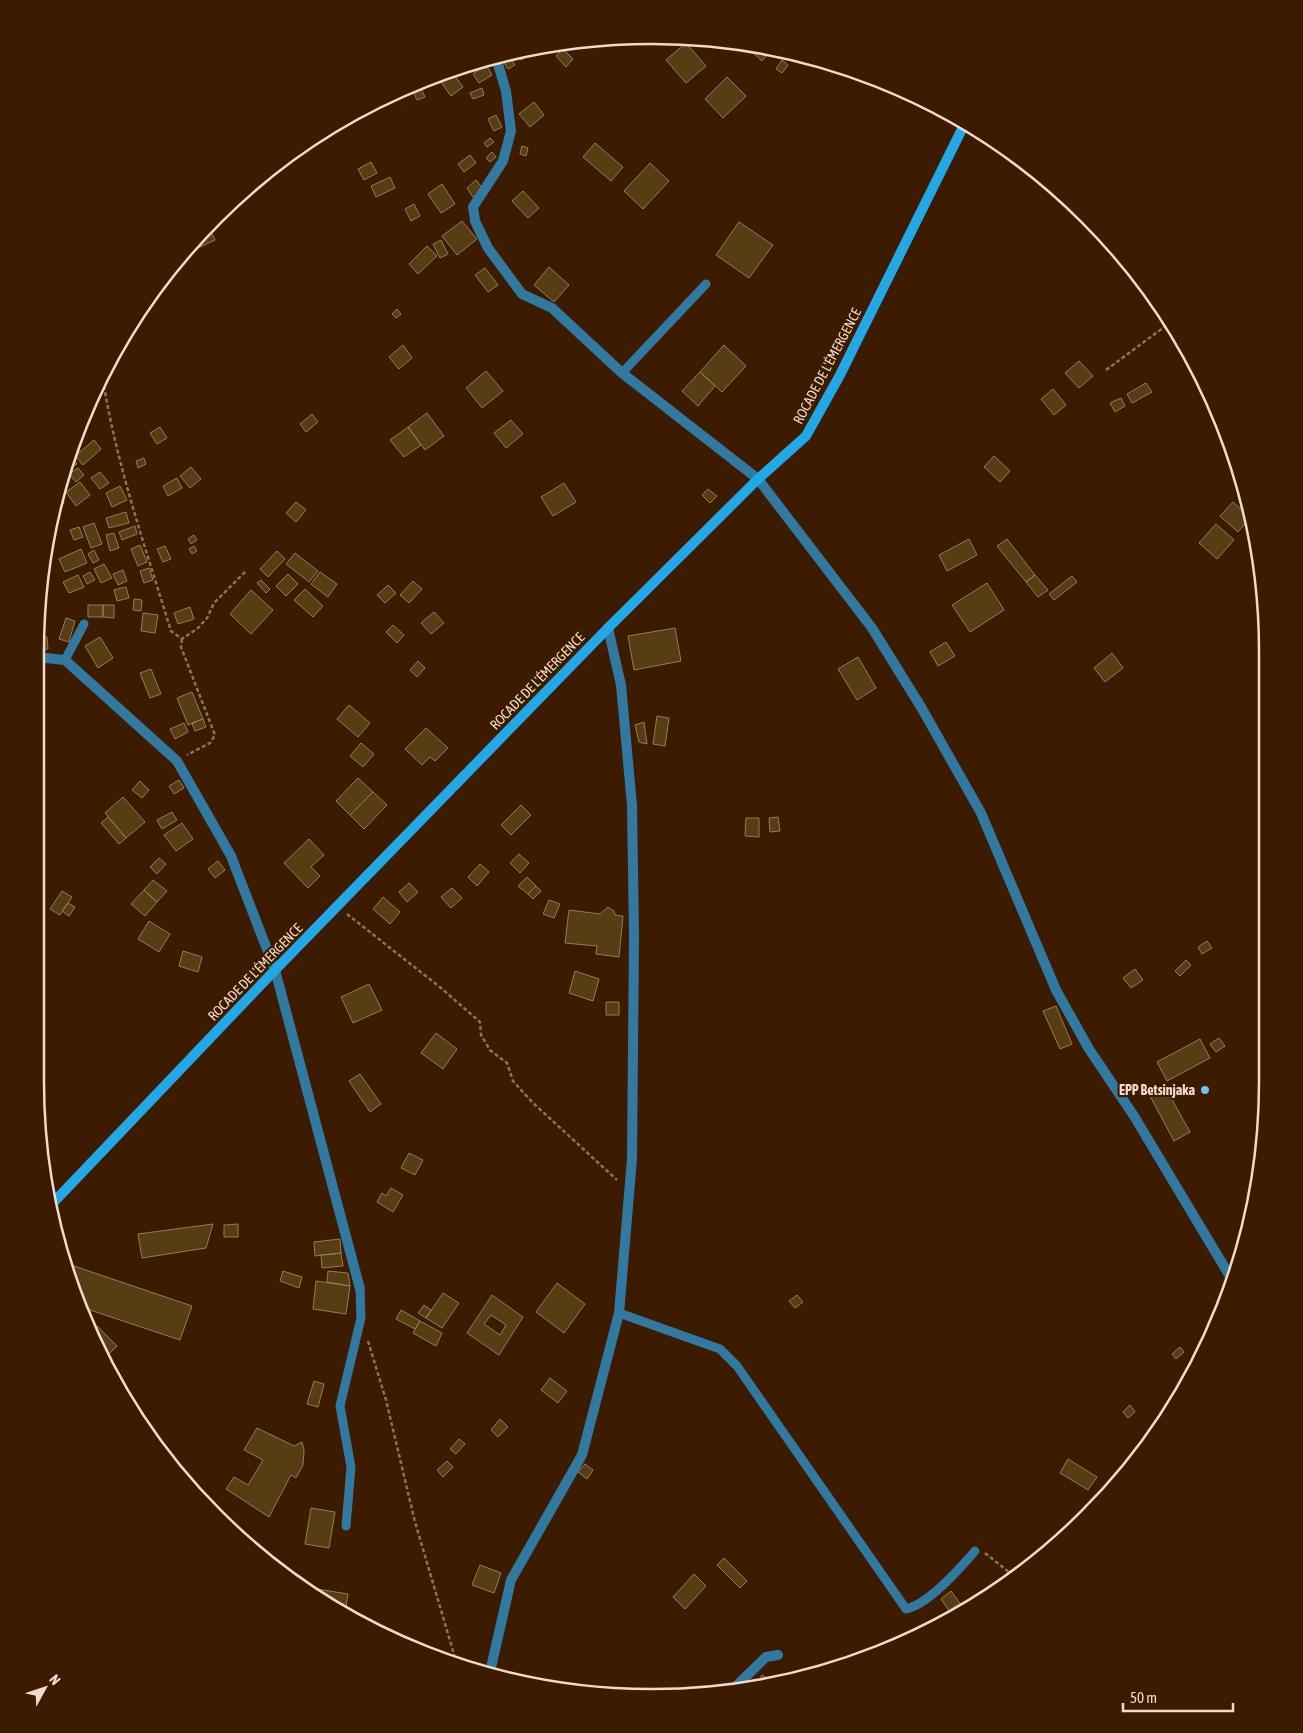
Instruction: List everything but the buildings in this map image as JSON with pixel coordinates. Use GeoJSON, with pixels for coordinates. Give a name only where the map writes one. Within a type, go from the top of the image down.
{"type":"FeatureCollection","features":[{"type":"Feature","properties":{"kind":"street"},"geometry":{"type":"LineString","coordinates":[[497,63],[506,91],[510,131],[503,161],[473,208],[475,221],[488,248],[522,294],[552,308],[622,373],[758,479],[872,628],[921,707],[981,813],[1056,990],[1089,1049],[1134,1116],[1228,1273]]}},
{"type":"Feature","properties":{"kind":"street","name":"ROCADE DE L'ÉMERGENCE"},"geometry":{"type":"LineString","coordinates":[[55,1201],[275,970],[608,628],[758,479],[806,436],[840,375],[962,129]]}},
{"type":"Feature","properties":{"kind":"street"},"geometry":{"type":"LineString","coordinates":[[491,1668],[511,1580],[582,1455],[619,1313],[632,1159],[634,937],[632,805],[621,685],[608,628]]}},
{"type":"Feature","properties":{"kind":"street"},"geometry":{"type":"LineString","coordinates":[[44,658],[65,660],[177,760],[231,856],[275,970],[360,1289]]}},
{"type":"Feature","properties":{"kind":"street"},"geometry":{"type":"LineString","coordinates":[[739,1683],[766,1657],[778,1655]]}},
{"type":"Feature","properties":{"kind":"lane"},"geometry":{"type":"LineString","coordinates":[[622,373],[706,284]]}},
{"type":"Feature","properties":{"kind":"lane"},"geometry":{"type":"LineString","coordinates":[[65,660],[84,624]]}},
{"type":"Feature","properties":{"kind":"lane"},"geometry":{"type":"LineString","coordinates":[[346,1526],[351,1467],[340,1406],[361,1318],[360,1289]]}},
{"type":"Feature","properties":{"kind":"lane"},"geometry":{"type":"LineString","coordinates":[[619,1313],[720,1349],[737,1366],[906,1609],[916,1607],[961,1568],[975,1551]]}},
{"type":"Feature","properties":{"kind":"path"},"geometry":{"type":"LineString","coordinates":[[1106,370],[1165,327]]}},
{"type":"Feature","properties":{"kind":"path"},"geometry":{"type":"LineString","coordinates":[[105,385],[110,421],[141,534],[171,631],[182,639]]}},
{"type":"Feature","properties":{"kind":"path"},"geometry":{"type":"LineString","coordinates":[[177,760],[210,743],[215,735],[181,647],[182,639],[208,618],[214,603],[247,570]]}},
{"type":"Feature","properties":{"kind":"path"},"geometry":{"type":"LineString","coordinates":[[338,907],[442,988],[480,1022],[481,1035],[490,1050],[508,1063],[513,1081],[532,1102],[630,1191]]}},
{"type":"Feature","properties":{"kind":"path"},"geometry":{"type":"LineString","coordinates":[[361,1318],[386,1400],[415,1522],[455,1656]]}},
{"type":"Feature","properties":{"kind":"path"},"geometry":{"type":"LineString","coordinates":[[975,1551],[981,1549],[1009,1572]]}},
{"type":"Feature","properties":{"kind":"place","name":"EPP Betsinjaka"},"geometry":{"type":"Point","coordinates":[1205,1090]}}]}
